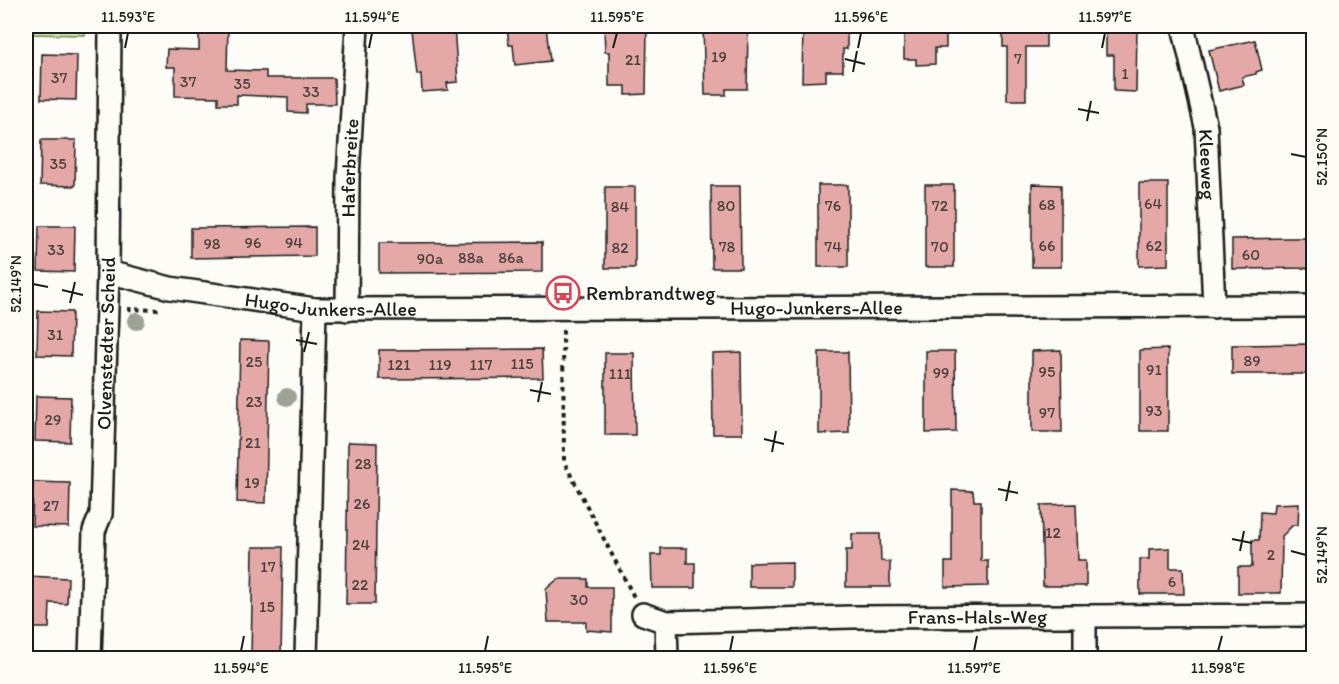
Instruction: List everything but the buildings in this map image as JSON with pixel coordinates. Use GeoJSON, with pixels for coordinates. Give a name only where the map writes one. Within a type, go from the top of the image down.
{"type":"FeatureCollection","features":[{"type":"Feature","properties":{"kind":"street","name":"Olvenstedter Scheid"},"geometry":{"type":"LineString","coordinates":[[90,658],[94,531],[101,514],[108,272],[110,26]]}},
{"type":"Feature","properties":{"kind":"street","name":"Haferbreite"},"geometry":{"type":"LineString","coordinates":[[347,310],[348,177],[357,26]]}},
{"type":"Feature","properties":{"kind":"street","name":"Kleeweg"},"geometry":{"type":"LineString","coordinates":[[1183,26],[1206,127],[1214,307]]}},
{"type":"Feature","properties":{"kind":"street","name":"Hugo-Junkers-Allee"},"geometry":{"type":"LineString","coordinates":[[108,272],[170,288],[315,309],[347,310],[1314,306]]}},
{"type":"Feature","properties":{"kind":"street"},"geometry":{"type":"LineString","coordinates":[[306,658],[315,309]]}},
{"type":"Feature","properties":{"kind":"street","name":"Frans-Hals-Weg"},"geometry":{"type":"LineString","coordinates":[[643,614],[666,622],[852,617],[1314,615]]}},
{"type":"Feature","properties":{"kind":"street"},"geometry":{"type":"LineString","coordinates":[[1085,616],[1085,658]]}},
{"type":"Feature","properties":{"kind":"street"},"geometry":{"type":"LineString","coordinates":[[666,622],[667,658]]}},
{"type":"Feature","properties":{"kind":"path"},"geometry":{"type":"LineString","coordinates":[[563,330],[564,462],[643,614]]}},
{"type":"Feature","properties":{"kind":"green space"},"geometry":{"type":"Polygon","coordinates":[[[26,26],[85,26],[85,35],[26,34],[26,26]]]}},
{"type":"Feature","properties":{"kind":"place","name":"Rembrandtweg"},"geometry":{"type":"Point","coordinates":[563,293]}}]}
